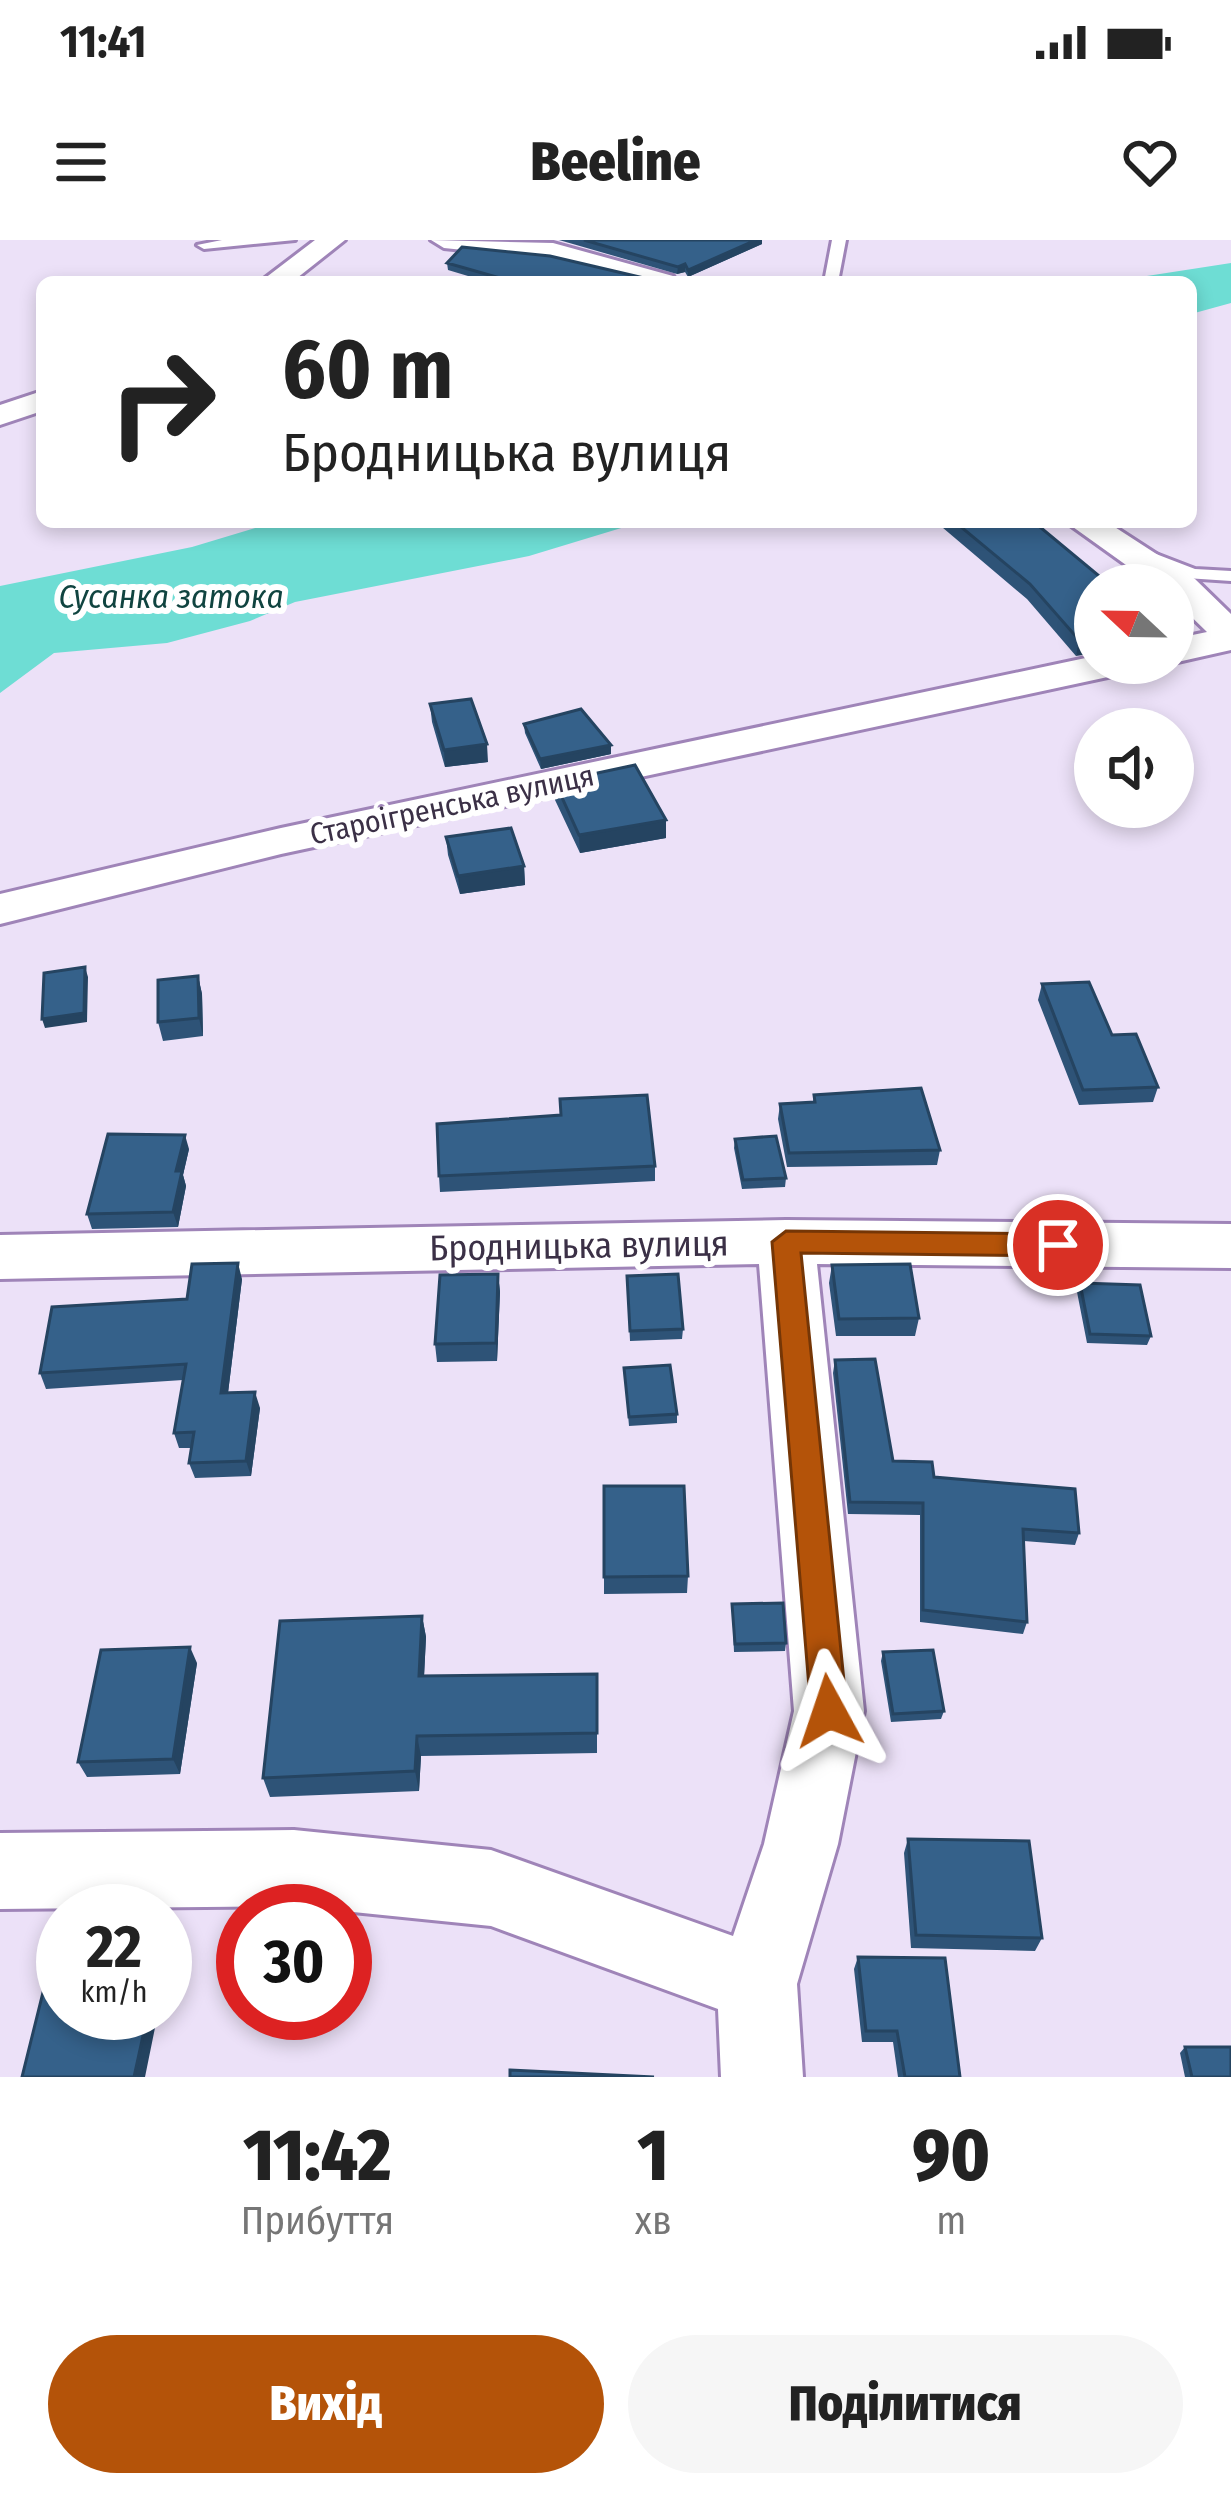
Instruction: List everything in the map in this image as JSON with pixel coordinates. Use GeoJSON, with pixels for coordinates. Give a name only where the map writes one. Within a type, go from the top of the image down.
{"type":"FeatureCollection","features":[{"type":"Feature","properties":{"kind":"street"},"geometry":{"type":"LineString","coordinates":[[282,276],[332,240]]}},
{"type":"Feature","properties":{"kind":"street"},"geometry":{"type":"LineString","coordinates":[[444,240],[511,243],[642,276]]}},
{"type":"Feature","properties":{"kind":"street"},"geometry":{"type":"LineString","coordinates":[[0,416],[36,402]]}},
{"type":"Feature","properties":{"kind":"street"},"geometry":{"type":"LineString","coordinates":[[1093,528],[1182,587],[1231,637]]}},
{"type":"Feature","properties":{"kind":"street"},"geometry":{"type":"LineString","coordinates":[[1194,646],[1231,637]]}},
{"type":"Feature","properties":{"kind":"street","name":"Староігренська вулиця"},"geometry":{"type":"LineString","coordinates":[[0,909],[280,842],[1074,672]]}},
{"type":"Feature","properties":{"kind":"street"},"geometry":{"type":"LineString","coordinates":[[761,2077],[757,1984],[801,1844],[829,1711],[786,1242]]}},
{"type":"Feature","properties":{"kind":"street","name":"Бродницька вулиця"},"geometry":{"type":"LineString","coordinates":[[0,1257],[786,1242],[1231,1246]]}},
{"type":"Feature","properties":{"kind":"street"},"geometry":{"type":"LineString","coordinates":[[0,1871],[294,1868],[491,1888],[757,1984]]}},
{"type":"Feature","properties":{"kind":"lane"},"geometry":{"type":"LineString","coordinates":[[204,245],[287,240]]}},
{"type":"Feature","properties":{"kind":"lane"},"geometry":{"type":"LineString","coordinates":[[832,276],[839,240]]}},
{"type":"Feature","properties":{"kind":"lane"},"geometry":{"type":"LineString","coordinates":[[1124,546],[1192,574],[1231,576]]}},
{"type":"Feature","properties":{"kind":"water"},"geometry":{"type":"Polygon","coordinates":[[[1231,263],[1231,303],[1197,312],[1197,276],[1147,276],[1231,263]]]}},
{"type":"Feature","properties":{"kind":"water","name":"Сусанка затока"},"geometry":{"type":"Polygon","coordinates":[[[255,528],[621,528],[529,556],[295,602],[250,621],[167,643],[54,653],[0,693],[0,586],[192,547],[255,528]]]}},
{"type":"Feature","properties":{"kind":"building"},"geometry":{"type":"Polygon","coordinates":[[[584,240],[756,240],[688,270],[685,264],[678,267],[584,240]]]}},
{"type":"Feature","properties":{"kind":"building"},"geometry":{"type":"Polygon","coordinates":[[[462,247],[550,256],[635,276],[493,276],[447,263],[462,247]]]}},
{"type":"Feature","properties":{"kind":"building"},"geometry":{"type":"Polygon","coordinates":[[[962,528],[1041,528],[1085,564],[1074,564],[1074,634],[1030,584],[962,528]]]}},
{"type":"Feature","properties":{"kind":"building"},"geometry":{"type":"Polygon","coordinates":[[[471,699],[487,744],[444,750],[430,704],[471,699]]]}},
{"type":"Feature","properties":{"kind":"building"},"geometry":{"type":"Polygon","coordinates":[[[581,709],[611,745],[540,759],[524,724],[581,709]]]}},
{"type":"Feature","properties":{"kind":"building"},"geometry":{"type":"Polygon","coordinates":[[[635,765],[666,820],[579,835],[555,782],[635,765]]]}},
{"type":"Feature","properties":{"kind":"building"},"geometry":{"type":"Polygon","coordinates":[[[511,828],[524,866],[458,876],[446,837],[511,828]]]}},
{"type":"Feature","properties":{"kind":"building"},"geometry":{"type":"Polygon","coordinates":[[[85,967],[84,1013],[42,1019],[44,973],[85,967]]]}},
{"type":"Feature","properties":{"kind":"building"},"geometry":{"type":"Polygon","coordinates":[[[198,976],[199,1018],[158,1022],[158,980],[198,976]]]}},
{"type":"Feature","properties":{"kind":"building"},"geometry":{"type":"Polygon","coordinates":[[[1089,982],[1112,1035],[1136,1034],[1158,1087],[1083,1090],[1042,984],[1089,982]]]}},
{"type":"Feature","properties":{"kind":"building"},"geometry":{"type":"Polygon","coordinates":[[[921,1088],[940,1150],[789,1153],[780,1104],[815,1102],[814,1095],[921,1088]]]}},
{"type":"Feature","properties":{"kind":"building"},"geometry":{"type":"Polygon","coordinates":[[[647,1095],[655,1166],[439,1176],[437,1124],[561,1115],[560,1099],[647,1095]]]}},
{"type":"Feature","properties":{"kind":"building"},"geometry":{"type":"Polygon","coordinates":[[[108,1134],[185,1135],[173,1212],[87,1214],[108,1134]]]}},
{"type":"Feature","properties":{"kind":"building"},"geometry":{"type":"Polygon","coordinates":[[[776,1136],[786,1178],[743,1180],[735,1139],[776,1136]]]}},
{"type":"Feature","properties":{"kind":"building"},"geometry":{"type":"Polygon","coordinates":[[[238,1263],[221,1393],[255,1392],[246,1461],[189,1463],[194,1432],[174,1433],[186,1364],[40,1373],[52,1307],[187,1299],[192,1264],[238,1263]]]}},
{"type":"Feature","properties":{"kind":"building"},"geometry":{"type":"Polygon","coordinates":[[[910,1264],[919,1318],[839,1319],[832,1265],[910,1264]]]}},
{"type":"Feature","properties":{"kind":"building"},"geometry":{"type":"Polygon","coordinates":[[[498,1274],[496,1343],[435,1344],[440,1275],[498,1274]]]}},
{"type":"Feature","properties":{"kind":"building"},"geometry":{"type":"Polygon","coordinates":[[[678,1274],[683,1329],[630,1331],[627,1276],[678,1274]]]}},
{"type":"Feature","properties":{"kind":"building"},"geometry":{"type":"Polygon","coordinates":[[[1080,1283],[1140,1285],[1151,1336],[1090,1334],[1080,1283]]]}},
{"type":"Feature","properties":{"kind":"building"},"geometry":{"type":"Polygon","coordinates":[[[875,1359],[893,1461],[932,1462],[934,1477],[1075,1489],[1079,1533],[1023,1529],[1027,1622],[923,1610],[923,1503],[850,1502],[835,1360],[875,1359]]]}},
{"type":"Feature","properties":{"kind":"building"},"geometry":{"type":"Polygon","coordinates":[[[670,1365],[677,1414],[629,1417],[624,1368],[670,1365]]]}},
{"type":"Feature","properties":{"kind":"building"},"geometry":{"type":"Polygon","coordinates":[[[604,1486],[684,1486],[688,1576],[604,1577],[604,1486]]]}},
{"type":"Feature","properties":{"kind":"building"},"geometry":{"type":"Polygon","coordinates":[[[783,1603],[786,1643],[735,1644],[732,1604],[783,1603]]]}},
{"type":"Feature","properties":{"kind":"building"},"geometry":{"type":"Polygon","coordinates":[[[422,1616],[419,1676],[597,1674],[597,1733],[417,1736],[415,1771],[263,1778],[280,1621],[422,1616]]]}},
{"type":"Feature","properties":{"kind":"building"},"geometry":{"type":"Polygon","coordinates":[[[190,1647],[173,1759],[78,1762],[101,1650],[190,1647]]]}},
{"type":"Feature","properties":{"kind":"building"},"geometry":{"type":"Polygon","coordinates":[[[933,1650],[944,1711],[893,1714],[883,1652],[933,1650]]]}},
{"type":"Feature","properties":{"kind":"building"},"geometry":{"type":"Polygon","coordinates":[[[908,1839],[1029,1841],[1042,1938],[916,1935],[908,1839]]]}},
{"type":"Feature","properties":{"kind":"building"},"geometry":{"type":"Polygon","coordinates":[[[858,1957],[945,1958],[960,2077],[905,2077],[897,2031],[866,2031],[858,1957]]]}},
{"type":"Feature","properties":{"kind":"building"},"geometry":{"type":"Polygon","coordinates":[[[36,2021],[36,2040],[142,2040],[134,2077],[22,2077],[36,2021]]]}},
{"type":"Feature","properties":{"kind":"building"},"geometry":{"type":"Polygon","coordinates":[[[1185,2047],[1231,2047],[1231,2077],[1192,2077],[1185,2047]]]}},
{"type":"Feature","properties":{"kind":"building"},"geometry":{"type":"Polygon","coordinates":[[[510,2070],[654,2077],[510,2077],[510,2070]]]}},
{"type":"Feature","properties":{"kind":"route"},"geometry":{"type":"LineString","coordinates":[[829,1711],[786,1242],[1058,1245]]}}]}
